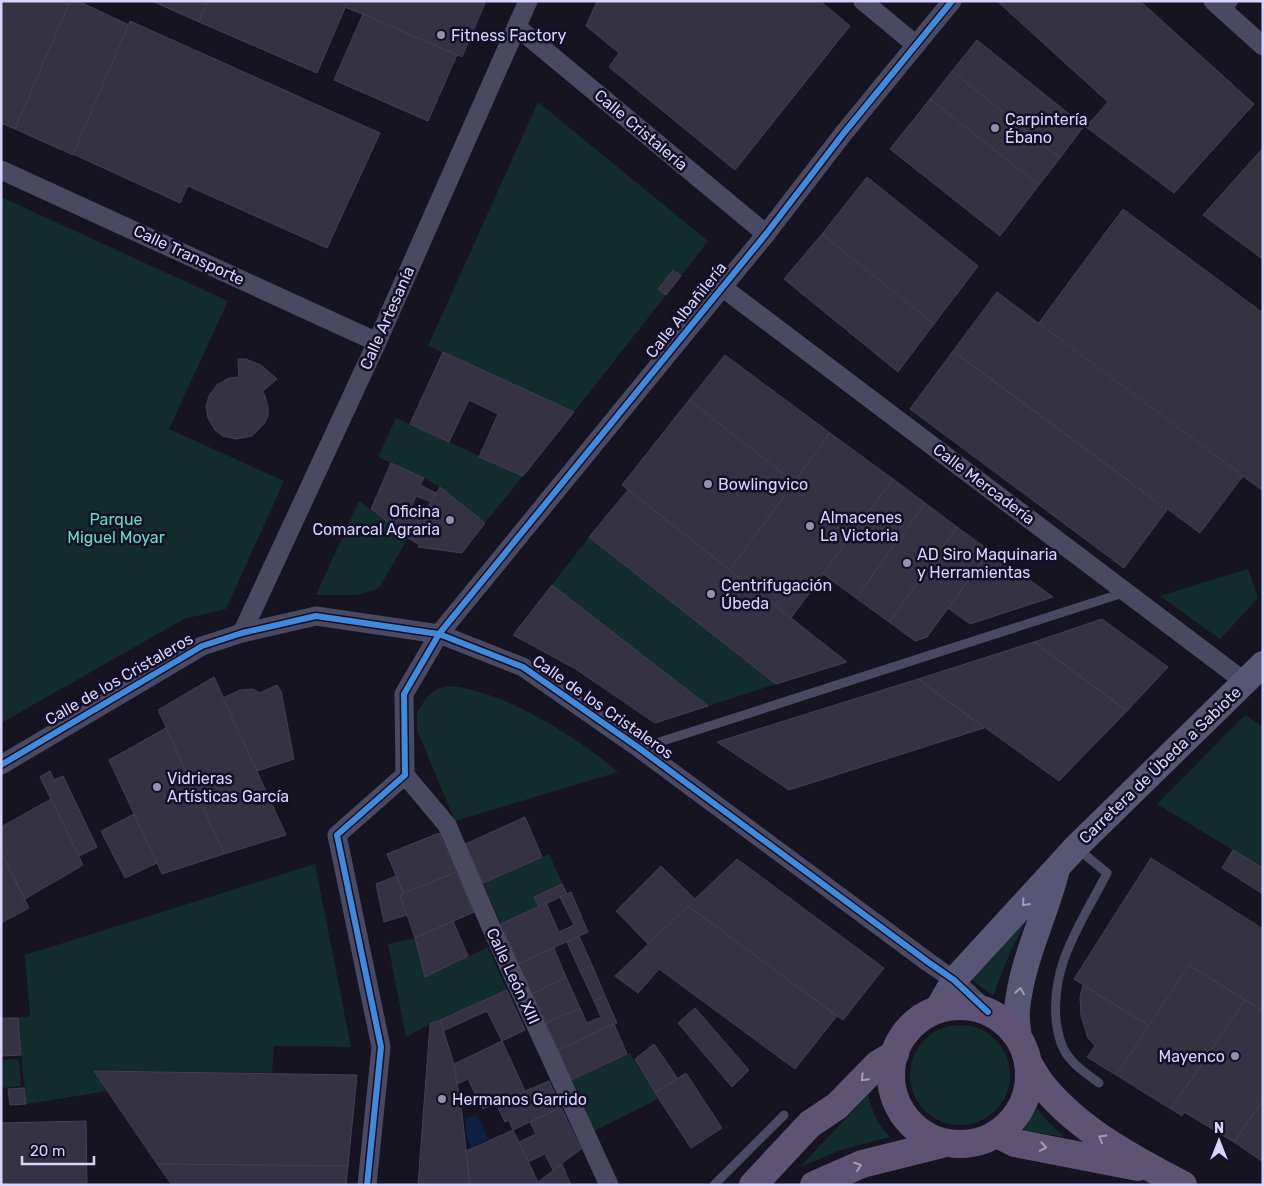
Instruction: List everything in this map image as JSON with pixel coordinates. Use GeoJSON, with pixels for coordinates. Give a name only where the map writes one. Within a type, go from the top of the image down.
{"type":"FeatureCollection","features":[{"type":"Feature","properties":{"kind":"main road"},"geometry":{"type":"LineString","coordinates":[[1024,1051],[1029,1082],[1021,1108],[1010,1122],[996,1134],[976,1142],[946,1143],[936,1140],[920,1130],[900,1110],[892,1082],[892,1063],[900,1042],[915,1023],[937,1010],[962,1006],[988,1012],[1002,1020],[1024,1051],[1042,1085],[1061,1106],[1086,1127],[1183,1185]]}},
{"type":"Feature","properties":{"kind":"main road"},"geometry":{"type":"LineString","coordinates":[[771,1185],[828,1123],[838,1106],[878,1064],[895,1054]]}},
{"type":"Feature","properties":{"kind":"main road"},"geometry":{"type":"LineString","coordinates":[[753,1185],[810,1124],[838,1106]]}},
{"type":"Feature","properties":{"kind":"main road"},"geometry":{"type":"LineString","coordinates":[[996,1134],[1015,1143],[1159,1172]]}},
{"type":"Feature","properties":{"kind":"main road"},"geometry":{"type":"LineString","coordinates":[[814,1185],[862,1164],[946,1143]]}},
{"type":"Feature","properties":{"kind":"street","name":"Calle Artesanía"},"geometry":{"type":"LineString","coordinates":[[242,633],[377,342],[528,1]]}},
{"type":"Feature","properties":{"kind":"street"},"geometry":{"type":"LineString","coordinates":[[863,1],[916,44]]}},
{"type":"Feature","properties":{"kind":"street","name":"Calle Albañilería"},"geometry":{"type":"LineString","coordinates":[[405,775],[404,694],[439,634],[766,234],[843,134],[952,1]]}},
{"type":"Feature","properties":{"kind":"street"},"geometry":{"type":"LineString","coordinates":[[1224,5],[1263,46]]}},
{"type":"Feature","properties":{"kind":"street","name":"Calle Cristalería"},"geometry":{"type":"LineString","coordinates":[[516,27],[766,234]]}},
{"type":"Feature","properties":{"kind":"street","name":"Calle Transporte"},"geometry":{"type":"LineString","coordinates":[[1,170],[377,342]]}},
{"type":"Feature","properties":{"kind":"street","name":"Calle Mercadería"},"geometry":{"type":"LineString","coordinates":[[722,287],[1126,592],[1254,673]]}},
{"type":"Feature","properties":{"kind":"street","name":"Calle de los Cristaleros"},"geometry":{"type":"LineString","coordinates":[[1,764],[202,646],[242,633],[316,616],[439,634],[523,667],[639,748],[954,980],[988,1012]]}},
{"type":"Feature","properties":{"kind":"street","name":"Carretera de Úbeda a Sabiote"},"geometry":{"type":"LineString","coordinates":[[937,1010],[954,980],[1076,847],[1254,673]]}},
{"type":"Feature","properties":{"kind":"street"},"geometry":{"type":"LineString","coordinates":[[368,1185],[381,1046],[336,835],[405,775]]}},
{"type":"Feature","properties":{"kind":"street","name":"Calle León XIII"},"geometry":{"type":"LineString","coordinates":[[405,775],[447,825],[491,928],[609,1185]]}},
{"type":"Feature","properties":{"kind":"street","name":"Carretera de Úbeda a Sabiote"},"geometry":{"type":"LineString","coordinates":[[1024,1051],[1016,1011],[1024,967],[1049,899],[1058,867]]}},
{"type":"Feature","properties":{"kind":"lane"},"geometry":{"type":"LineString","coordinates":[[639,748],[1126,592]]}},
{"type":"Feature","properties":{"kind":"lane"},"geometry":{"type":"LineString","coordinates":[[1076,847],[1107,873],[1060,968],[1056,988],[1056,1017],[1060,1042],[1071,1061],[1099,1083]]}},
{"type":"Feature","properties":{"kind":"lane"},"geometry":{"type":"LineString","coordinates":[[714,1185],[784,1115]]}},
{"type":"Feature","properties":{"kind":"green space"},"geometry":{"type":"Polygon","coordinates":[[[538,102],[708,241],[681,276],[673,270],[658,289],[666,295],[574,412],[428,346],[538,102]]]}},
{"type":"Feature","properties":{"kind":"green space","name":"Parque Miguel Moyar"},"geometry":{"type":"Polygon","coordinates":[[[1,197],[228,301],[169,429],[284,481],[226,609],[184,619],[1,723],[1,197]]]}},
{"type":"Feature","properties":{"kind":"green space"},"geometry":{"type":"Polygon","coordinates":[[[396,418],[523,476],[485,523],[440,487],[378,457],[396,418]]]}},
{"type":"Feature","properties":{"kind":"green space"},"geometry":{"type":"Polygon","coordinates":[[[359,501],[408,538],[379,588],[358,595],[316,595],[359,501]]]}},
{"type":"Feature","properties":{"kind":"green space"},"geometry":{"type":"Polygon","coordinates":[[[589,537],[776,684],[708,706],[552,585],[589,537]]]}},
{"type":"Feature","properties":{"kind":"green space"},"geometry":{"type":"Polygon","coordinates":[[[1248,569],[1258,598],[1220,639],[1160,596],[1248,569]]]}},
{"type":"Feature","properties":{"kind":"green space"},"geometry":{"type":"Polygon","coordinates":[[[448,686],[469,689],[515,705],[561,730],[618,772],[455,821],[417,730],[417,712],[427,697],[437,689],[448,686]]]}},
{"type":"Feature","properties":{"kind":"green space"},"geometry":{"type":"Polygon","coordinates":[[[1245,715],[1263,727],[1263,868],[1157,804],[1245,715]]]}},
{"type":"Feature","properties":{"kind":"green space"},"geometry":{"type":"Polygon","coordinates":[[[549,854],[567,894],[501,924],[483,883],[549,854]]]}},
{"type":"Feature","properties":{"kind":"green space"},"geometry":{"type":"Polygon","coordinates":[[[315,864],[351,1047],[274,1046],[272,1073],[95,1071],[108,1091],[26,1104],[18,1018],[30,1016],[25,955],[315,864]]]}},
{"type":"Feature","properties":{"kind":"green space"},"geometry":{"type":"Polygon","coordinates":[[[1035,904],[1011,950],[993,996],[971,979],[1035,904]]]}},
{"type":"Feature","properties":{"kind":"green space"},"geometry":{"type":"Polygon","coordinates":[[[415,938],[425,976],[488,947],[507,990],[438,1020],[406,1037],[388,944],[415,938]]]}},
{"type":"Feature","properties":{"kind":"green space"},"geometry":{"type":"Polygon","coordinates":[[[960,1025],[970,1026],[988,1033],[1002,1047],[1009,1065],[1009,1085],[1002,1103],[988,1117],[970,1124],[960,1125],[950,1124],[932,1117],[918,1103],[911,1085],[910,1075],[911,1065],[918,1047],[932,1033],[950,1026],[960,1025]]]}},
{"type":"Feature","properties":{"kind":"green space"},"geometry":{"type":"Polygon","coordinates":[[[630,1053],[658,1099],[594,1131],[571,1080],[630,1053]]]}},
{"type":"Feature","properties":{"kind":"green space"},"geometry":{"type":"Polygon","coordinates":[[[19,1059],[21,1086],[1,1088],[1,1060],[19,1059]]]}},
{"type":"Feature","properties":{"kind":"green space"},"geometry":{"type":"Polygon","coordinates":[[[868,1095],[876,1118],[890,1137],[841,1150],[800,1167],[868,1095]]]}},
{"type":"Feature","properties":{"kind":"green space"},"geometry":{"type":"Polygon","coordinates":[[[1037,1108],[1049,1123],[1065,1137],[1023,1131],[1037,1108]]]}},
{"type":"Feature","properties":{"kind":"water"},"geometry":{"type":"Polygon","coordinates":[[[477,1114],[488,1139],[471,1147],[467,1137],[465,1119],[477,1114]]]}},
{"type":"Feature","properties":{"kind":"building"},"geometry":{"type":"Polygon","coordinates":[[[1,1],[70,1],[15,129],[1,123],[1,1]]]}},
{"type":"Feature","properties":{"kind":"building"},"geometry":{"type":"Polygon","coordinates":[[[70,1],[78,1],[129,25],[73,155],[15,129],[70,1]]]}},
{"type":"Feature","properties":{"kind":"building"},"geometry":{"type":"Polygon","coordinates":[[[152,1],[208,1],[199,22],[152,1]]]}},
{"type":"Feature","properties":{"kind":"building"},"geometry":{"type":"Polygon","coordinates":[[[208,1],[244,1],[248,3],[249,1],[348,1],[317,73],[199,22],[208,1]]]}},
{"type":"Feature","properties":{"kind":"building","name":"Fitness Factory"},"geometry":{"type":"Polygon","coordinates":[[[348,1],[482,1],[485,3],[462,57],[345,7],[348,1]]]}},
{"type":"Feature","properties":{"kind":"building"},"geometry":{"type":"Polygon","coordinates":[[[597,1],[820,1],[850,26],[735,170],[609,67],[619,53],[586,26],[597,1]]]}},
{"type":"Feature","properties":{"kind":"building"},"geometry":{"type":"Polygon","coordinates":[[[997,1],[1140,1],[1254,104],[1174,193],[1086,127],[1108,102],[997,1]]]}},
{"type":"Feature","properties":{"kind":"building"},"geometry":{"type":"Polygon","coordinates":[[[363,14],[457,55],[428,121],[334,80],[363,14]]]}},
{"type":"Feature","properties":{"kind":"building"},"geometry":{"type":"Polygon","coordinates":[[[130,21],[380,133],[327,248],[188,186],[180,203],[73,154],[130,21]]]}},
{"type":"Feature","properties":{"kind":"building"},"geometry":{"type":"Polygon","coordinates":[[[977,40],[1084,126],[1060,158],[952,71],[977,40]]]}},
{"type":"Feature","properties":{"kind":"building","name":"Carpintería Ébano"},"geometry":{"type":"Polygon","coordinates":[[[952,71],[1060,158],[1039,185],[930,99],[952,71]]]}},
{"type":"Feature","properties":{"kind":"building"},"geometry":{"type":"Polygon","coordinates":[[[930,99],[1039,185],[1000,236],[890,149],[930,99]]]}},
{"type":"Feature","properties":{"kind":"building"},"geometry":{"type":"Polygon","coordinates":[[[1263,148],[1263,255],[1261,258],[1203,215],[1263,148]]]}},
{"type":"Feature","properties":{"kind":"building"},"geometry":{"type":"Polygon","coordinates":[[[867,177],[978,266],[934,324],[822,234],[867,177]]]}},
{"type":"Feature","properties":{"kind":"building"},"geometry":{"type":"Polygon","coordinates":[[[1123,209],[1263,313],[1263,491],[1038,324],[1123,209]]]}},
{"type":"Feature","properties":{"kind":"building"},"geometry":{"type":"Polygon","coordinates":[[[822,234],[934,324],[898,372],[784,279],[822,234]]]}},
{"type":"Feature","properties":{"kind":"building"},"geometry":{"type":"Polygon","coordinates":[[[673,270],[681,276],[666,295],[658,289],[673,270]]]}},
{"type":"Feature","properties":{"kind":"building"},"geometry":{"type":"Polygon","coordinates":[[[997,292],[1243,476],[1200,533],[953,351],[997,292]]]}},
{"type":"Feature","properties":{"kind":"building"},"geometry":{"type":"Polygon","coordinates":[[[953,351],[1167,510],[1124,568],[910,409],[953,351]]]}},
{"type":"Feature","properties":{"kind":"building"},"geometry":{"type":"Polygon","coordinates":[[[443,352],[574,412],[523,476],[479,457],[498,414],[469,400],[449,442],[410,424],[443,352]]]}},
{"type":"Feature","properties":{"kind":"building"},"geometry":{"type":"Polygon","coordinates":[[[725,355],[830,433],[794,482],[689,400],[725,355]]]}},
{"type":"Feature","properties":{"kind":"building"},"geometry":{"type":"Polygon","coordinates":[[[238,359],[246,359],[261,365],[277,379],[263,391],[268,406],[268,416],[264,424],[252,436],[236,439],[223,436],[215,430],[208,418],[206,406],[209,396],[217,385],[229,378],[239,377],[238,359]]]}},
{"type":"Feature","properties":{"kind":"building","name":"Bowlingvico"},"geometry":{"type":"Polygon","coordinates":[[[689,400],[794,482],[730,570],[622,485],[689,400]]]}},
{"type":"Feature","properties":{"kind":"building","name":"Almacenes La Victoria"},"geometry":{"type":"Polygon","coordinates":[[[830,433],[893,479],[791,618],[730,570],[830,433]]]}},
{"type":"Feature","properties":{"kind":"building"},"geometry":{"type":"Polygon","coordinates":[[[391,463],[424,478],[420,485],[436,493],[431,502],[416,496],[410,511],[421,516],[408,538],[371,509],[391,463]]]}},
{"type":"Feature","properties":{"kind":"building"},"geometry":{"type":"Polygon","coordinates":[[[893,479],[925,503],[856,598],[823,574],[893,479]]]}},
{"type":"Feature","properties":{"kind":"building","name":"Oficina Comarcal Agraria"},"geometry":{"type":"Polygon","coordinates":[[[440,487],[485,523],[462,553],[418,547],[420,545],[408,538],[440,487]]]}},
{"type":"Feature","properties":{"kind":"building","name":"Centrifugación Úbeda"},"geometry":{"type":"Polygon","coordinates":[[[628,490],[847,662],[776,684],[589,537],[628,490]]]}},
{"type":"Feature","properties":{"kind":"building","name":"AD Siro Maquinaria y Herramientas"},"geometry":{"type":"Polygon","coordinates":[[[925,503],[957,527],[889,622],[856,598],[925,503]]]}},
{"type":"Feature","properties":{"kind":"building"},"geometry":{"type":"Polygon","coordinates":[[[957,527],[990,551],[927,637],[915,641],[889,622],[957,527]]]}},
{"type":"Feature","properties":{"kind":"building"},"geometry":{"type":"Polygon","coordinates":[[[990,551],[1053,597],[970,624],[948,608],[990,551]]]}},
{"type":"Feature","properties":{"kind":"building"},"geometry":{"type":"Polygon","coordinates":[[[552,585],[708,706],[655,723],[574,668],[513,635],[552,585]]]}},
{"type":"Feature","properties":{"kind":"building"},"geometry":{"type":"Polygon","coordinates":[[[1102,619],[1168,667],[1127,711],[1034,642],[1102,619]]]}},
{"type":"Feature","properties":{"kind":"building"},"geometry":{"type":"Polygon","coordinates":[[[1034,642],[1127,711],[1059,781],[918,679],[1034,642]]]}},
{"type":"Feature","properties":{"kind":"building"},"geometry":{"type":"Polygon","coordinates":[[[214,677],[286,835],[224,854],[158,710],[214,677]]]}},
{"type":"Feature","properties":{"kind":"building"},"geometry":{"type":"Polygon","coordinates":[[[918,679],[984,728],[789,790],[717,742],[918,679]]]}},
{"type":"Feature","properties":{"kind":"building"},"geometry":{"type":"Polygon","coordinates":[[[277,685],[281,691],[294,759],[257,771],[223,698],[240,690],[253,689],[260,693],[277,685]]]}},
{"type":"Feature","properties":{"kind":"building","name":"Vidrieras Artísticas García"},"geometry":{"type":"Polygon","coordinates":[[[166,728],[224,854],[162,874],[109,760],[166,728]]]}},
{"type":"Feature","properties":{"kind":"building"},"geometry":{"type":"Polygon","coordinates":[[[50,771],[54,780],[63,776],[97,847],[79,856],[40,777],[50,771]]]}},
{"type":"Feature","properties":{"kind":"building"},"geometry":{"type":"Polygon","coordinates":[[[51,799],[83,865],[25,899],[1,853],[1,827],[51,799]]]}},
{"type":"Feature","properties":{"kind":"building"},"geometry":{"type":"Polygon","coordinates":[[[134,814],[157,863],[125,878],[101,831],[134,814]]]}},
{"type":"Feature","properties":{"kind":"building"},"geometry":{"type":"Polygon","coordinates":[[[525,817],[542,857],[483,883],[465,844],[525,817]]]}},
{"type":"Feature","properties":{"kind":"building"},"geometry":{"type":"Polygon","coordinates":[[[439,833],[456,872],[404,894],[387,854],[439,833]]]}},
{"type":"Feature","properties":{"kind":"building"},"geometry":{"type":"Polygon","coordinates":[[[1233,850],[1263,868],[1263,894],[1222,868],[1233,850]]]}},
{"type":"Feature","properties":{"kind":"building"},"geometry":{"type":"Polygon","coordinates":[[[1,853],[29,908],[1,923],[1,853]]]}},
{"type":"Feature","properties":{"kind":"building"},"geometry":{"type":"Polygon","coordinates":[[[1151,858],[1263,929],[1263,1011],[1189,965],[1149,1026],[1074,979],[1151,858]]]}},
{"type":"Feature","properties":{"kind":"building"},"geometry":{"type":"Polygon","coordinates":[[[737,859],[884,968],[843,1020],[688,906],[648,944],[616,911],[661,866],[695,899],[737,859]]]}},
{"type":"Feature","properties":{"kind":"building"},"geometry":{"type":"Polygon","coordinates":[[[456,872],[474,912],[415,938],[400,895],[456,872]]]}},
{"type":"Feature","properties":{"kind":"building"},"geometry":{"type":"Polygon","coordinates":[[[396,876],[404,894],[400,895],[407,915],[384,922],[376,884],[396,876]]]}},
{"type":"Feature","properties":{"kind":"building"},"geometry":{"type":"Polygon","coordinates":[[[562,884],[567,894],[539,907],[534,897],[562,884]]]}},
{"type":"Feature","properties":{"kind":"building"},"geometry":{"type":"Polygon","coordinates":[[[571,892],[588,932],[518,964],[501,924],[546,903],[559,932],[574,925],[560,897],[571,892]]]}},
{"type":"Feature","properties":{"kind":"building"},"geometry":{"type":"Polygon","coordinates":[[[688,906],[837,1016],[795,1069],[659,969],[638,993],[615,976],[688,906]]]}},
{"type":"Feature","properties":{"kind":"building"},"geometry":{"type":"Polygon","coordinates":[[[453,921],[468,956],[425,977],[415,938],[453,921]]]}},
{"type":"Feature","properties":{"kind":"building"},"geometry":{"type":"Polygon","coordinates":[[[579,936],[592,965],[580,971],[567,942],[579,936]]]}},
{"type":"Feature","properties":{"kind":"building"},"geometry":{"type":"Polygon","coordinates":[[[554,948],[566,977],[532,994],[518,964],[554,948]]]}},
{"type":"Feature","properties":{"kind":"building"},"geometry":{"type":"Polygon","coordinates":[[[592,965],[605,996],[594,1001],[580,971],[592,965]]]}},
{"type":"Feature","properties":{"kind":"building"},"geometry":{"type":"Polygon","coordinates":[[[1189,965],[1245,1000],[1171,1109],[1116,1075],[1189,965]]]}},
{"type":"Feature","properties":{"kind":"building"},"geometry":{"type":"Polygon","coordinates":[[[566,977],[580,1008],[546,1023],[532,994],[566,977]]]}},
{"type":"Feature","properties":{"kind":"building"},"geometry":{"type":"Polygon","coordinates":[[[1083,985],[1149,1026],[1116,1075],[1087,1057],[1095,1046],[1088,1038],[1081,1016],[1080,997],[1083,985]]]}},
{"type":"Feature","properties":{"kind":"building"},"geometry":{"type":"Polygon","coordinates":[[[507,990],[525,1030],[502,1041],[487,1011],[443,1031],[440,1020],[507,990]]]}},
{"type":"Feature","properties":{"kind":"building"},"geometry":{"type":"Polygon","coordinates":[[[605,996],[617,1023],[558,1050],[546,1023],[580,1008],[587,1023],[601,1017],[594,1001],[605,996]]]}},
{"type":"Feature","properties":{"kind":"building","name":"Mayenco"},"geometry":{"type":"Polygon","coordinates":[[[1245,1000],[1263,1011],[1263,1100],[1234,1142],[1184,1112],[1182,1116],[1171,1109],[1245,1000]]]}},
{"type":"Feature","properties":{"kind":"building"},"geometry":{"type":"Polygon","coordinates":[[[695,1008],[749,1070],[732,1087],[678,1023],[695,1008]]]}},
{"type":"Feature","properties":{"kind":"building"},"geometry":{"type":"Polygon","coordinates":[[[1,1018],[18,1018],[21,1055],[1,1056],[1,1018]]]}},
{"type":"Feature","properties":{"kind":"building","name":"Hermanos Garrido"},"geometry":{"type":"Polygon","coordinates":[[[440,1020],[454,1064],[470,1185],[418,1185],[430,1024],[440,1020]]]}},
{"type":"Feature","properties":{"kind":"building"},"geometry":{"type":"Polygon","coordinates":[[[614,1024],[627,1054],[571,1080],[558,1050],[614,1024]]]}},
{"type":"Feature","properties":{"kind":"building"},"geometry":{"type":"Polygon","coordinates":[[[502,1041],[525,1091],[483,1109],[468,1079],[457,1084],[454,1064],[502,1041]]]}},
{"type":"Feature","properties":{"kind":"building"},"geometry":{"type":"Polygon","coordinates":[[[654,1044],[678,1079],[655,1093],[635,1059],[654,1044]]]}},
{"type":"Feature","properties":{"kind":"building"},"geometry":{"type":"Polygon","coordinates":[[[94,1071],[357,1075],[348,1166],[157,1164],[94,1071]]]}},
{"type":"Feature","properties":{"kind":"building"},"geometry":{"type":"Polygon","coordinates":[[[686,1073],[722,1128],[691,1148],[655,1093],[686,1073]]]}},
{"type":"Feature","properties":{"kind":"building"},"geometry":{"type":"Polygon","coordinates":[[[549,1081],[561,1107],[513,1130],[509,1120],[505,1122],[496,1103],[549,1081]]]}},
{"type":"Feature","properties":{"kind":"building"},"geometry":{"type":"Polygon","coordinates":[[[24,1088],[26,1104],[10,1105],[8,1089],[24,1088]]]}},
{"type":"Feature","properties":{"kind":"building"},"geometry":{"type":"Polygon","coordinates":[[[1263,1100],[1263,1162],[1234,1142],[1263,1100]]]}},
{"type":"Feature","properties":{"kind":"building"},"geometry":{"type":"Polygon","coordinates":[[[561,1107],[581,1149],[553,1170],[545,1154],[528,1162],[519,1142],[536,1134],[530,1122],[561,1107]]]}},
{"type":"Feature","properties":{"kind":"building"},"geometry":{"type":"Polygon","coordinates":[[[86,1121],[87,1185],[1,1185],[1,1123],[86,1121]]]}},
{"type":"Feature","properties":{"kind":"building"},"geometry":{"type":"Polygon","coordinates":[[[513,1130],[538,1182],[562,1164],[571,1185],[470,1185],[466,1151],[513,1130]]]}},
{"type":"Feature","properties":{"kind":"building"},"geometry":{"type":"Polygon","coordinates":[[[157,1164],[348,1166],[346,1185],[172,1185],[157,1164]]]}},
{"type":"Feature","properties":{"kind":"cycle path"},"geometry":{"type":"LineString","coordinates":[[367,1185],[381,1047],[337,835],[405,775],[404,694],[439,634],[766,234],[843,134],[952,1]]}},
{"type":"Feature","properties":{"kind":"cycle path"},"geometry":{"type":"LineString","coordinates":[[1,765],[202,646],[242,633],[316,616],[439,634],[523,667],[639,748],[954,980],[988,1012]]}},
{"type":"Feature","properties":{"kind":"place","name":"Fitness Factory"},"geometry":{"type":"Point","coordinates":[441,35]}},
{"type":"Feature","properties":{"kind":"place","name":"Carpintería Ébano"},"geometry":{"type":"Point","coordinates":[995,128]}},
{"type":"Feature","properties":{"kind":"place","name":"Bowlingvico"},"geometry":{"type":"Point","coordinates":[708,484]}},
{"type":"Feature","properties":{"kind":"place","name":"Oficina Comarcal Agraria"},"geometry":{"type":"Point","coordinates":[450,520]}},
{"type":"Feature","properties":{"kind":"place","name":"Almacenes La Victoria"},"geometry":{"type":"Point","coordinates":[810,526]}},
{"type":"Feature","properties":{"kind":"place","name":"AD Siro Maquinaria y Herramientas"},"geometry":{"type":"Point","coordinates":[907,563]}},
{"type":"Feature","properties":{"kind":"place","name":"Centrifugación Úbeda"},"geometry":{"type":"Point","coordinates":[711,594]}},
{"type":"Feature","properties":{"kind":"place","name":"Vidrieras Artísticas García"},"geometry":{"type":"Point","coordinates":[157,787]}},
{"type":"Feature","properties":{"kind":"place","name":"Mayenco"},"geometry":{"type":"Point","coordinates":[1235,1056]}},
{"type":"Feature","properties":{"kind":"place","name":"Hermanos Garrido"},"geometry":{"type":"Point","coordinates":[442,1099]}}]}
